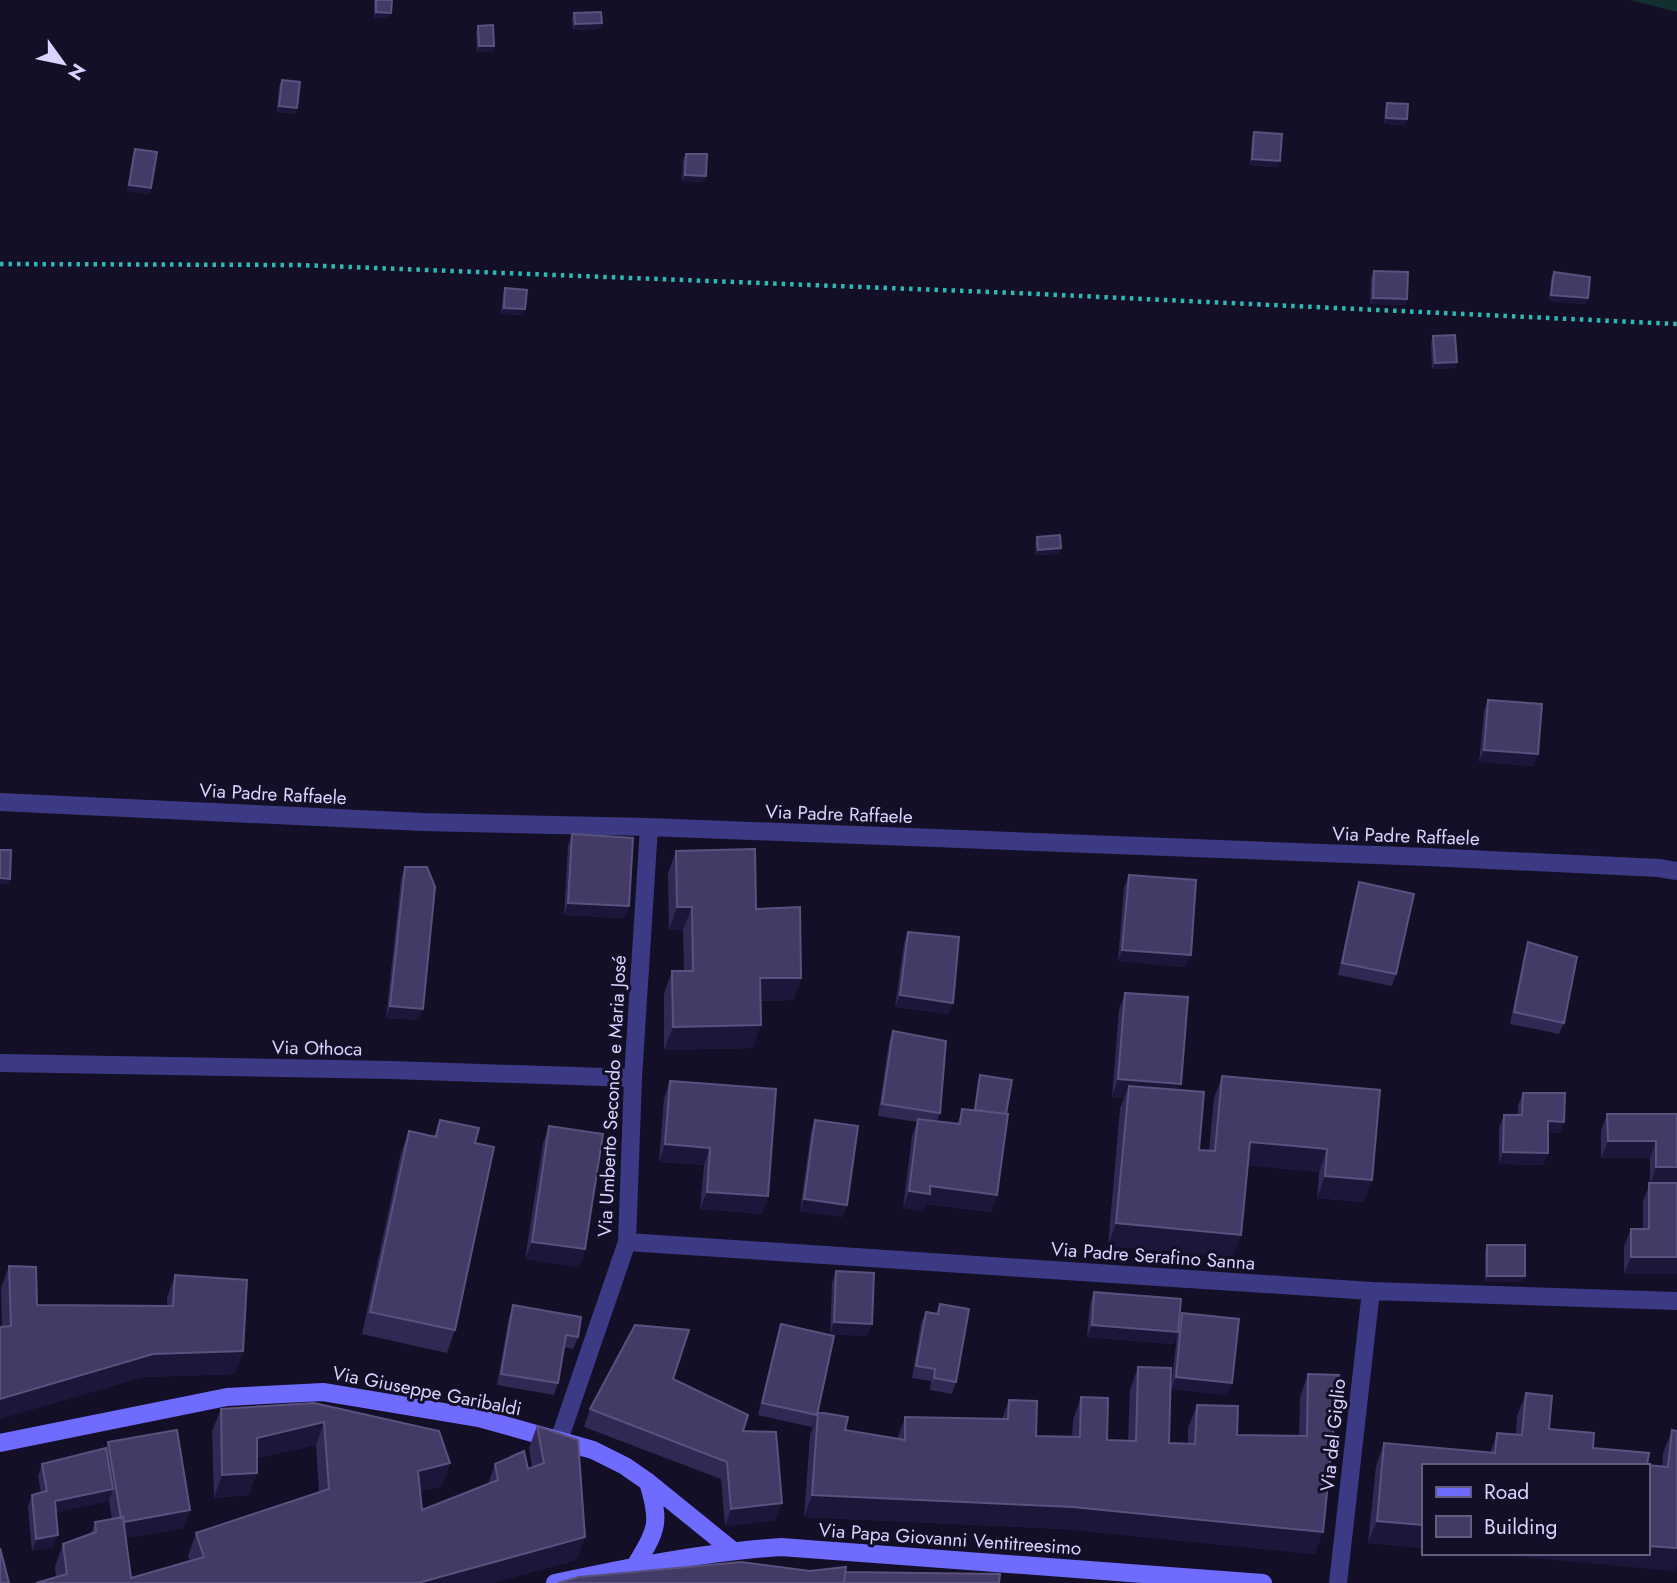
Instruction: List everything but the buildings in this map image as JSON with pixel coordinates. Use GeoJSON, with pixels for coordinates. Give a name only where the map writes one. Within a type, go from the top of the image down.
{"type":"FeatureCollection","features":[{"type":"Feature","properties":{"kind":"main road","name":"Via Giuseppe Garibaldi"},"geometry":{"type":"LineString","coordinates":[[0,1443],[227,1397],[323,1392],[479,1418],[593,1450],[649,1482],[732,1550]]}},
{"type":"Feature","properties":{"kind":"main road"},"geometry":{"type":"LineString","coordinates":[[635,1566],[653,1535],[657,1510],[649,1482]]}},
{"type":"Feature","properties":{"kind":"main road","name":"Via Papa Giovanni Ventitreesimo"},"geometry":{"type":"LineString","coordinates":[[555,1583],[732,1550],[781,1547],[1263,1583]]}},
{"type":"Feature","properties":{"kind":"street","name":"Via Padre Raffaele"},"geometry":{"type":"LineString","coordinates":[[0,802],[422,822],[649,827],[1428,857],[1659,868],[1677,872]]}},
{"type":"Feature","properties":{"kind":"street","name":"Via Umberto Secondo e Maria José"},"geometry":{"type":"LineString","coordinates":[[559,1440],[627,1242],[633,1078],[649,827]]}},
{"type":"Feature","properties":{"kind":"street","name":"Via Othoca"},"geometry":{"type":"LineString","coordinates":[[0,1063],[391,1070],[633,1078]]}},
{"type":"Feature","properties":{"kind":"street","name":"Via Padre Serafino Sanna"},"geometry":{"type":"LineString","coordinates":[[627,1242],[1371,1291],[1677,1301]]}},
{"type":"Feature","properties":{"kind":"street","name":"Via del Giglio"},"geometry":{"type":"LineString","coordinates":[[1338,1583],[1371,1291]]}},
{"type":"Feature","properties":{"kind":"path"},"geometry":{"type":"LineString","coordinates":[[0,264],[299,265],[1016,293],[1677,324]]}},
{"type":"Feature","properties":{"kind":"green space"},"geometry":{"type":"Polygon","coordinates":[[[1630,0],[1677,0],[1677,12],[1630,0]]]}}]}
